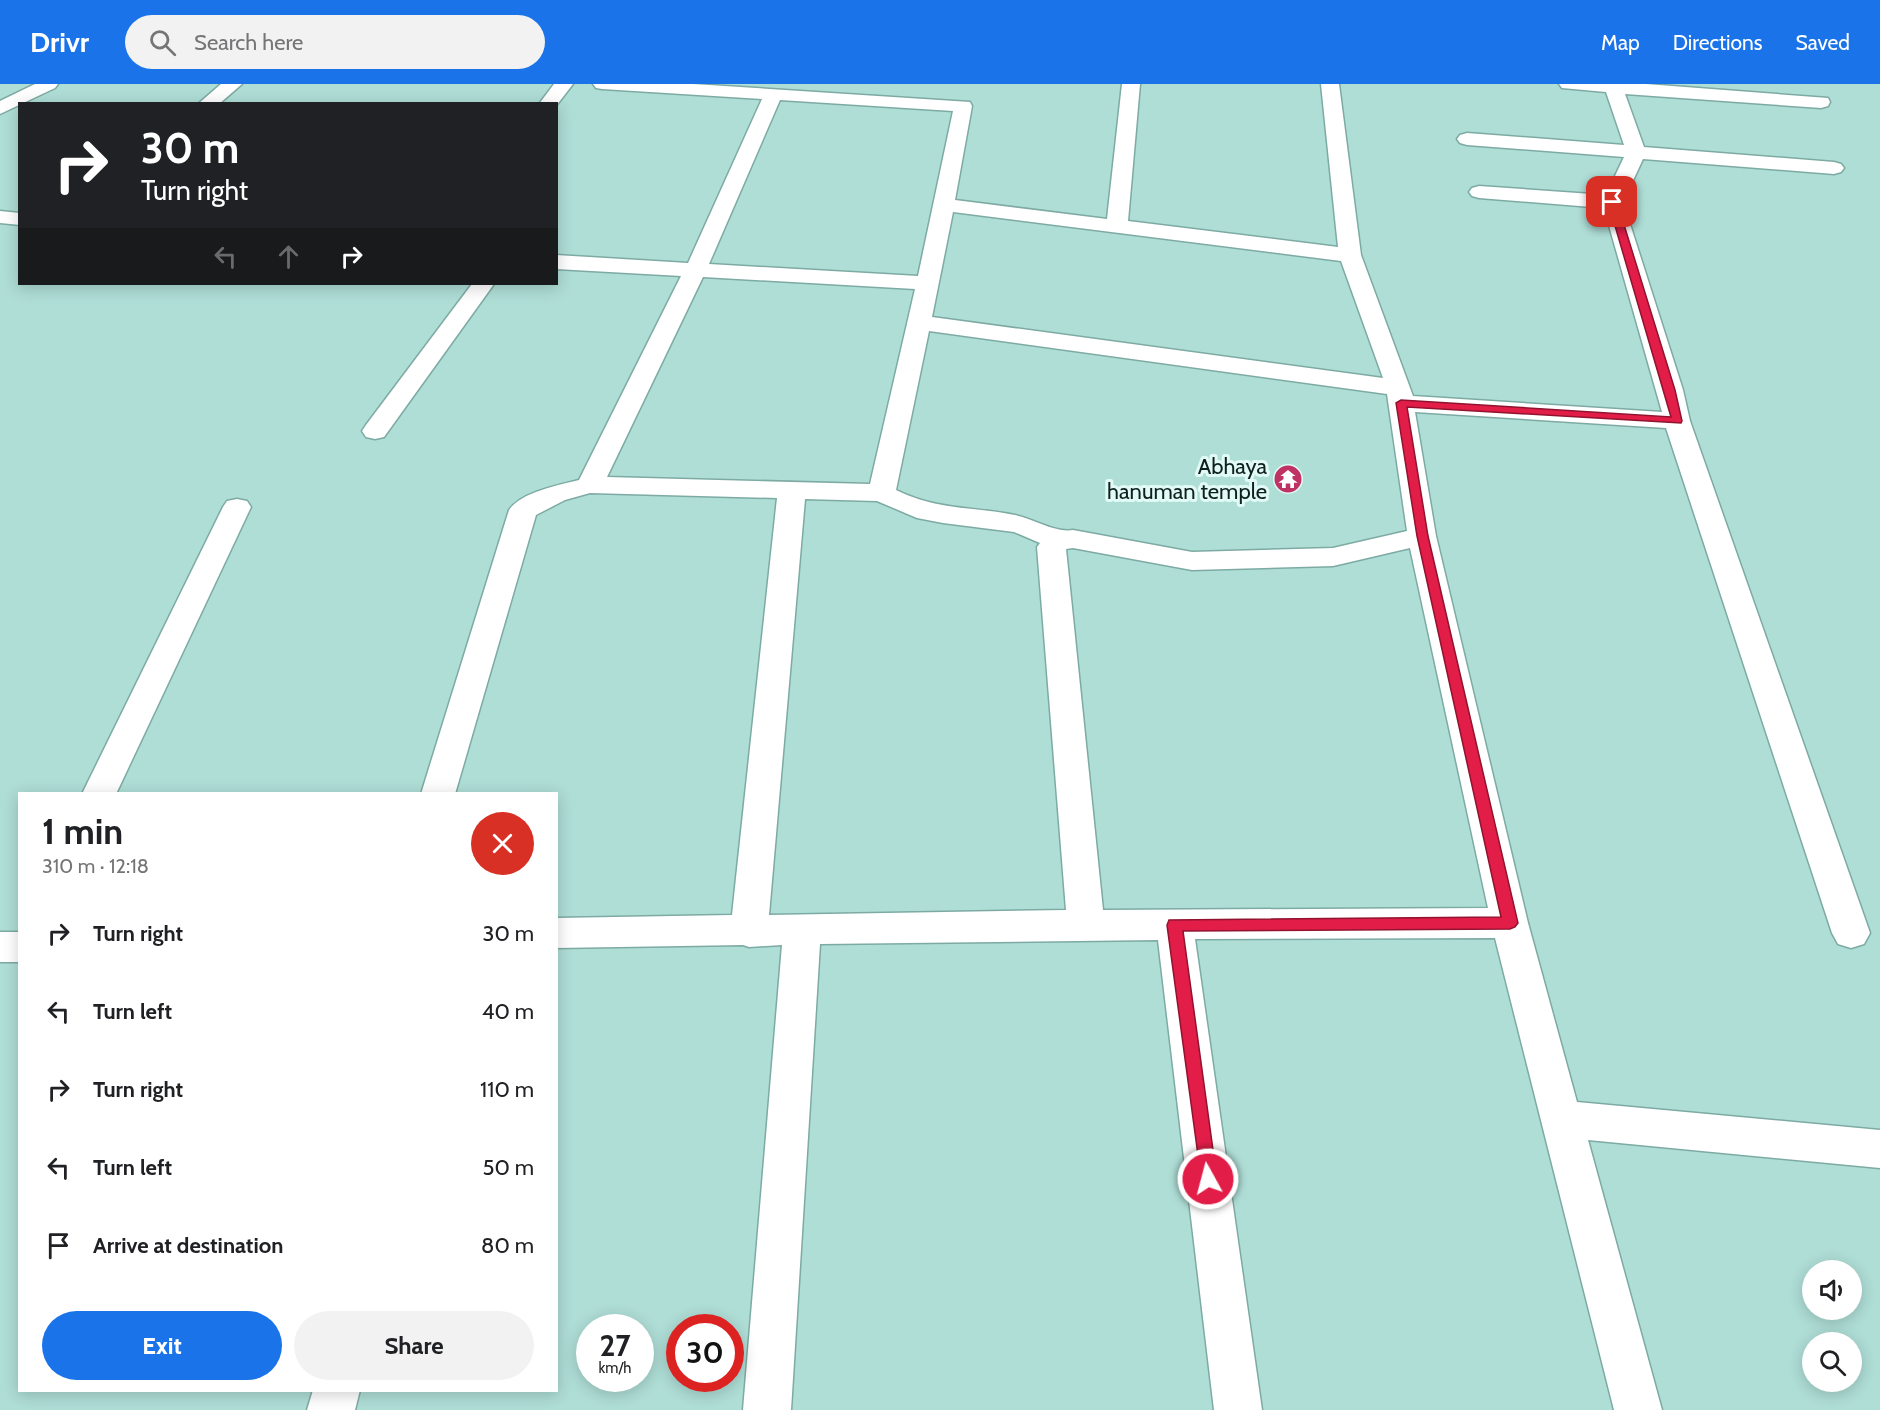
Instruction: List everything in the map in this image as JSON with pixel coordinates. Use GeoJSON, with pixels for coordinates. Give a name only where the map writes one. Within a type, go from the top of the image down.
{"type":"FeatureCollection","features":[{"type":"Feature","properties":{"kind":"street"},"geometry":{"type":"LineString","coordinates":[[0,108],[49,84]]}},
{"type":"Feature","properties":{"kind":"street"},"geometry":{"type":"LineString","coordinates":[[210,102],[233,84]]}},
{"type":"Feature","properties":{"kind":"street"},"geometry":{"type":"LineString","coordinates":[[550,102],[564,84]]}},
{"type":"Feature","properties":{"kind":"street"},"geometry":{"type":"LineString","coordinates":[[602,84],[745,89],[773,94],[963,106]]}},
{"type":"Feature","properties":{"kind":"street"},"geometry":{"type":"LineString","coordinates":[[882,493],[928,283],[963,106],[962,84]]}},
{"type":"Feature","properties":{"kind":"street"},"geometry":{"type":"LineString","coordinates":[[1117,226],[1131,84]]}},
{"type":"Feature","properties":{"kind":"street"},"geometry":{"type":"LineString","coordinates":[[1329,84],[1350,255],[1400,396],[1422,536],[1510,923],[1638,1410]]}},
{"type":"Feature","properties":{"kind":"street"},"geometry":{"type":"LineString","coordinates":[[1568,84],[1821,102]]}},
{"type":"Feature","properties":{"kind":"street"},"geometry":{"type":"LineString","coordinates":[[1612,86],[1636,153],[1612,202],[1670,390],[1677,421],[1851,933]]}},
{"type":"Feature","properties":{"kind":"street"},"geometry":{"type":"LineString","coordinates":[[590,485],[695,272],[773,94]]}},
{"type":"Feature","properties":{"kind":"street"},"geometry":{"type":"LineString","coordinates":[[0,114],[18,116]]}},
{"type":"Feature","properties":{"kind":"street"},"geometry":{"type":"LineString","coordinates":[[1467,139],[1834,168]]}},
{"type":"Feature","properties":{"kind":"street"},"geometry":{"type":"LineString","coordinates":[[1479,192],[1612,202]]}},
{"type":"Feature","properties":{"kind":"street"},"geometry":{"type":"LineString","coordinates":[[943,205],[1350,255]]}},
{"type":"Feature","properties":{"kind":"street"},"geometry":{"type":"LineString","coordinates":[[0,217],[18,219]]}},
{"type":"Feature","properties":{"kind":"street"},"geometry":{"type":"LineString","coordinates":[[558,262],[695,272],[928,283]]}},
{"type":"Feature","properties":{"kind":"street"},"geometry":{"type":"LineString","coordinates":[[375,431],[482,285]]}},
{"type":"Feature","properties":{"kind":"street"},"geometry":{"type":"LineString","coordinates":[[919,322],[1400,396],[1677,421]]}},
{"type":"Feature","properties":{"kind":"street"},"geometry":{"type":"LineString","coordinates":[[439,792],[523,510],[555,494],[590,485],[882,493],[909,506],[940,515],[1013,523],[1039,529],[1058,541]]}},
{"type":"Feature","properties":{"kind":"street"},"geometry":{"type":"LineString","coordinates":[[749,932],[792,490]]}},
{"type":"Feature","properties":{"kind":"street"},"geometry":{"type":"LineString","coordinates":[[100,792],[237,507]]}},
{"type":"Feature","properties":{"kind":"street"},"geometry":{"type":"LineString","coordinates":[[1086,925],[1051,547],[1058,541],[1073,539],[1192,561],[1333,557],[1422,536]]}},
{"type":"Feature","properties":{"kind":"street"},"geometry":{"type":"LineString","coordinates":[[558,933],[749,932],[1086,925],[1510,923]]}},
{"type":"Feature","properties":{"kind":"street"},"geometry":{"type":"LineString","coordinates":[[1175,925],[1238,1410]]}},
{"type":"Feature","properties":{"kind":"street"},"geometry":{"type":"LineString","coordinates":[[767,1410],[802,930]]}},
{"type":"Feature","properties":{"kind":"street"},"geometry":{"type":"LineString","coordinates":[[0,947],[18,947]]}},
{"type":"Feature","properties":{"kind":"street"},"geometry":{"type":"LineString","coordinates":[[1562,1119],[1880,1149]]}},
{"type":"Feature","properties":{"kind":"street"},"geometry":{"type":"LineString","coordinates":[[331,1410],[336,1392]]}},
{"type":"Feature","properties":{"kind":"place","name":"Abhaya hanuman temple"},"geometry":{"type":"Point","coordinates":[1288,479]}},
{"type":"Feature","properties":{"kind":"route"},"geometry":{"type":"LineString","coordinates":[[1208,1179],[1175,925],[1510,923],[1422,536],[1401,403],[1677,421],[1670,390],[1612,202]]}}]}
